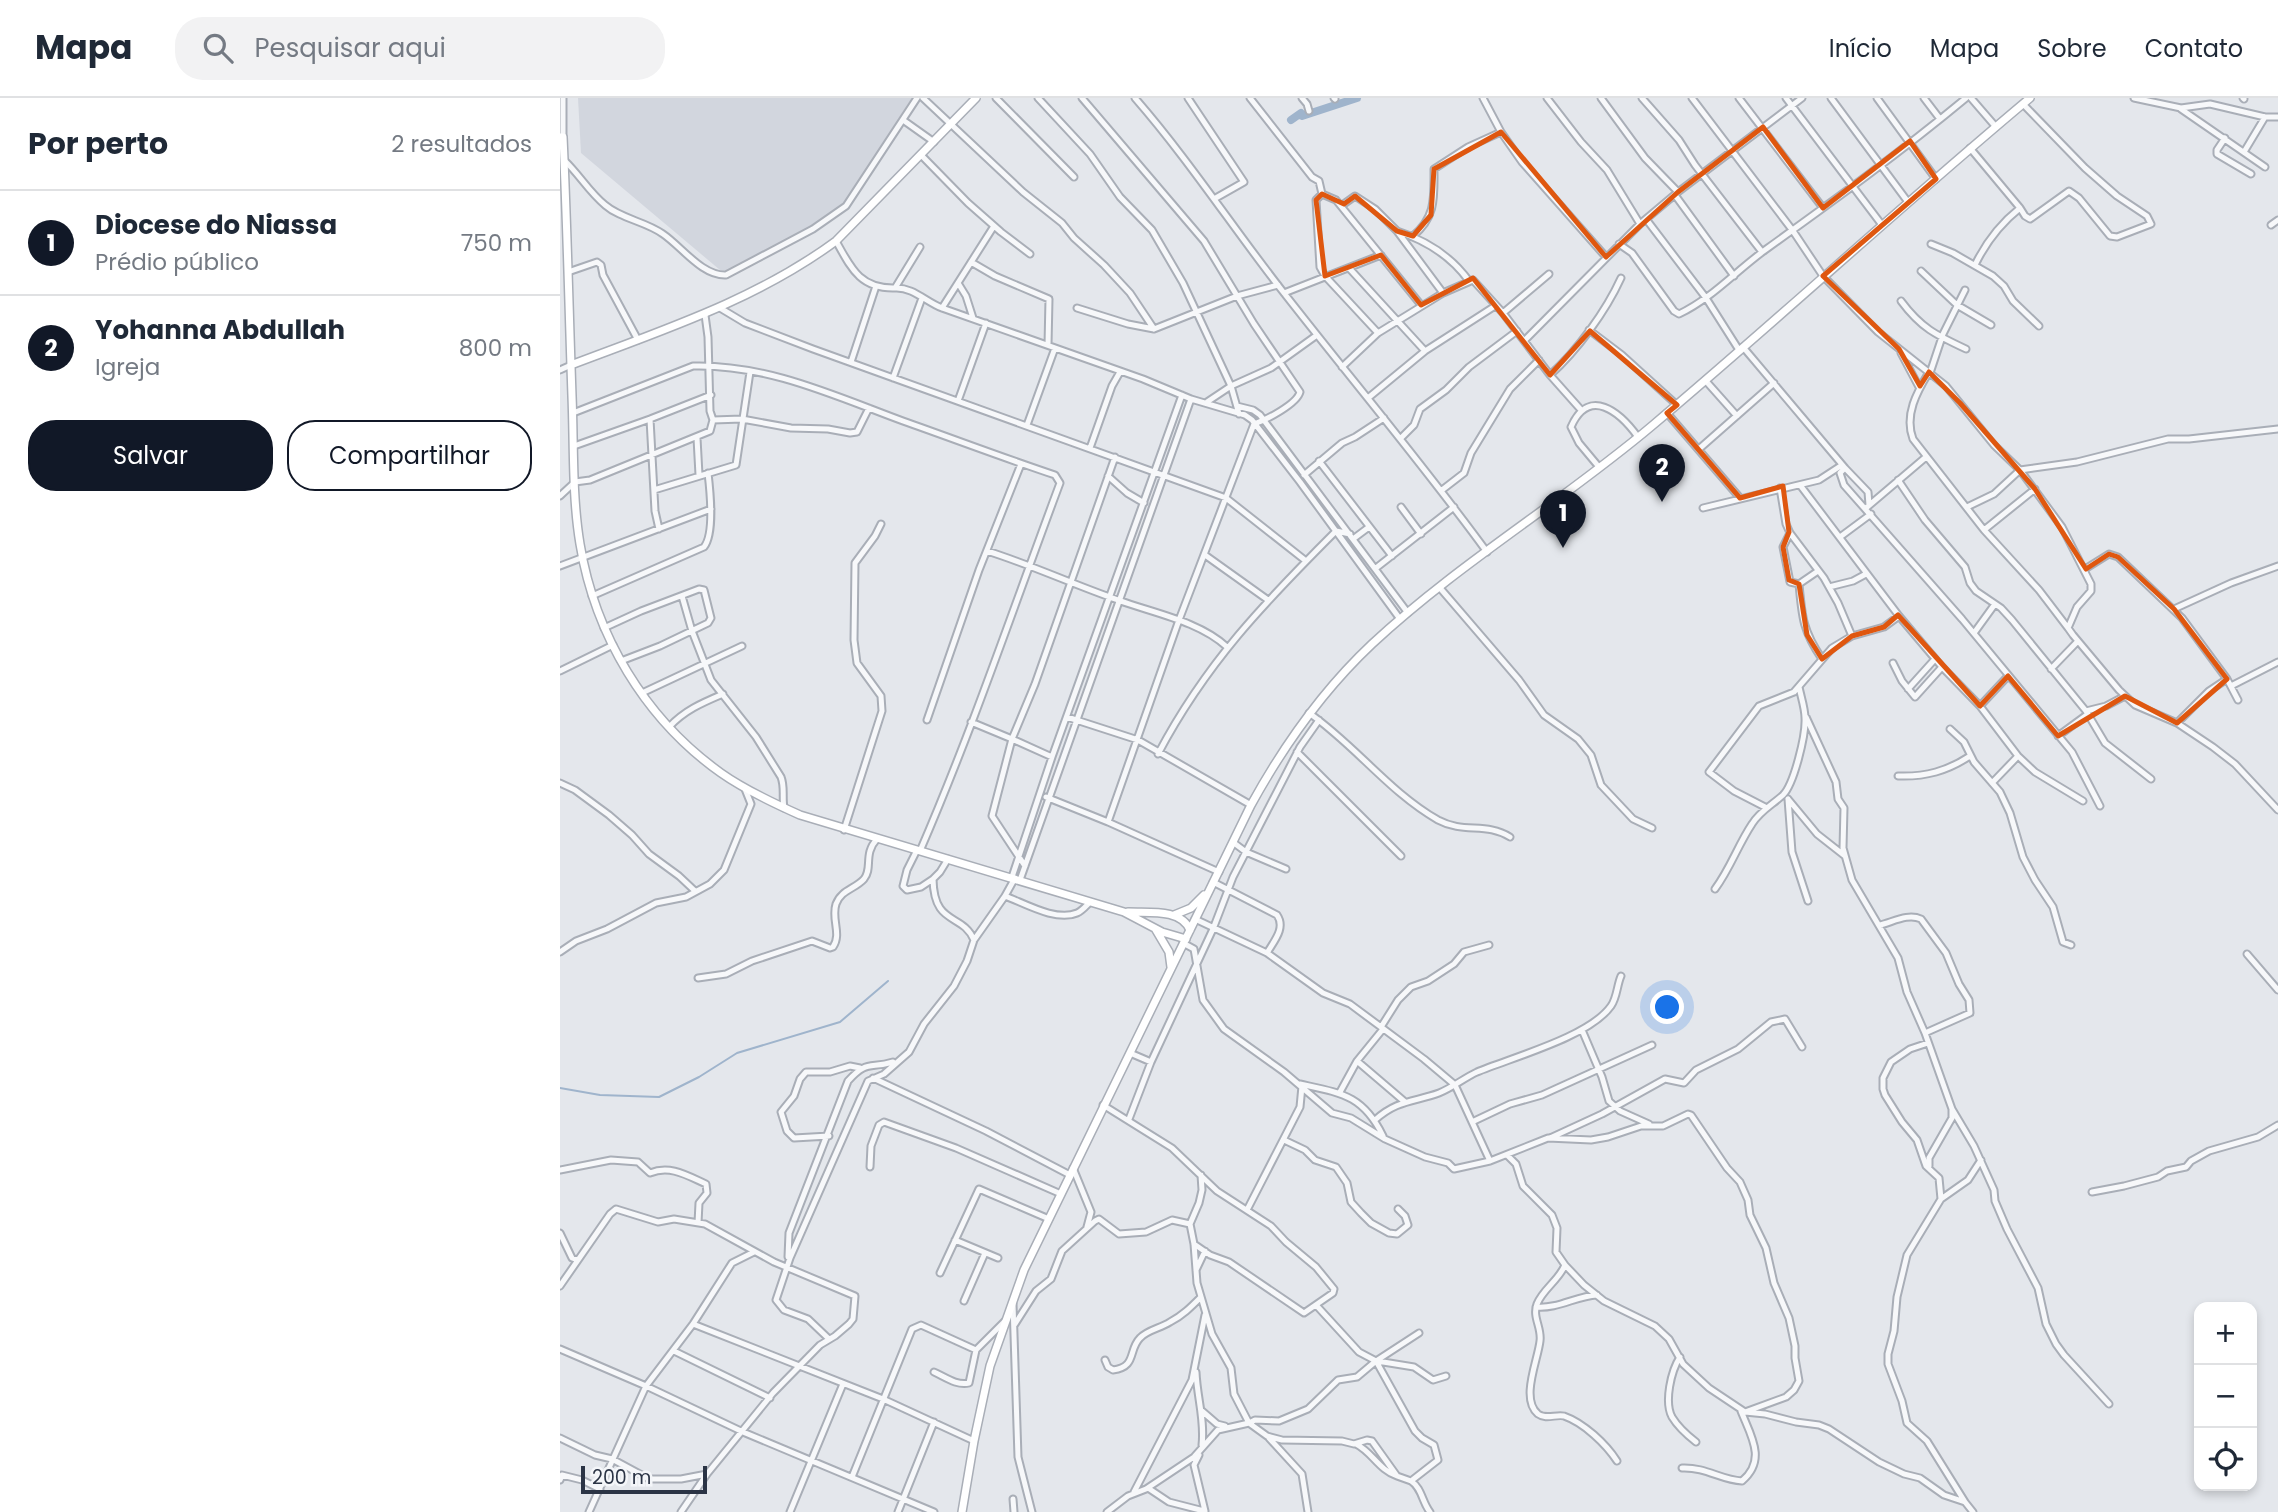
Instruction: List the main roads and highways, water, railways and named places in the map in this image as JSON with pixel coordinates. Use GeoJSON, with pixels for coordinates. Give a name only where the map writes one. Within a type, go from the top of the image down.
{"type":"FeatureCollection","features":[{"type":"Feature","properties":{"kind":"main road"},"geometry":{"type":"LineString","coordinates":[[571,365],[705,315],[799,267],[836,241],[976,98]]}},
{"type":"Feature","properties":{"kind":"main road"},"geometry":{"type":"LineString","coordinates":[[962,1512],[990,1366],[1013,1299],[1103,1105],[1251,805],[1283,750],[1309,713],[1354,662],[1400,619],[1638,437],[2030,98]]}},
{"type":"Feature","properties":{"kind":"main road"},"geometry":{"type":"LineString","coordinates":[[562,137],[578,530],[592,596],[604,628],[642,693],[669,727],[721,773],[784,808],[844,830],[1016,878],[1124,912],[1185,941]]}},
{"type":"Feature","properties":{"kind":"main road"},"geometry":{"type":"LineString","coordinates":[[1173,915],[1191,908],[1212,885]]}},
{"type":"Feature","properties":{"kind":"main road"},"geometry":{"type":"LineString","coordinates":[[1124,912],[1173,915],[1183,920],[1190,930]]}},
{"type":"Feature","properties":{"kind":"main road"},"geometry":{"type":"LineString","coordinates":[[1154,927],[1169,952],[1171,968]]}},
{"type":"Feature","properties":{"kind":"waterway"},"geometry":{"type":"LineString","coordinates":[[1291,120],[1301,113],[1302,116],[1357,98]]}},
{"type":"Feature","properties":{"kind":"waterway"},"geometry":{"type":"LineString","coordinates":[[560,1088],[600,1095],[659,1097],[699,1077],[737,1053],[840,1022],[888,981]]}},
{"type":"Feature","properties":{"kind":"place","name":"Yohanna Abdullah"},"geometry":{"type":"Point","coordinates":[1662,502]}},
{"type":"Feature","properties":{"kind":"place","name":"Diocese do Niassa"},"geometry":{"type":"Point","coordinates":[1563,548]}}]}
